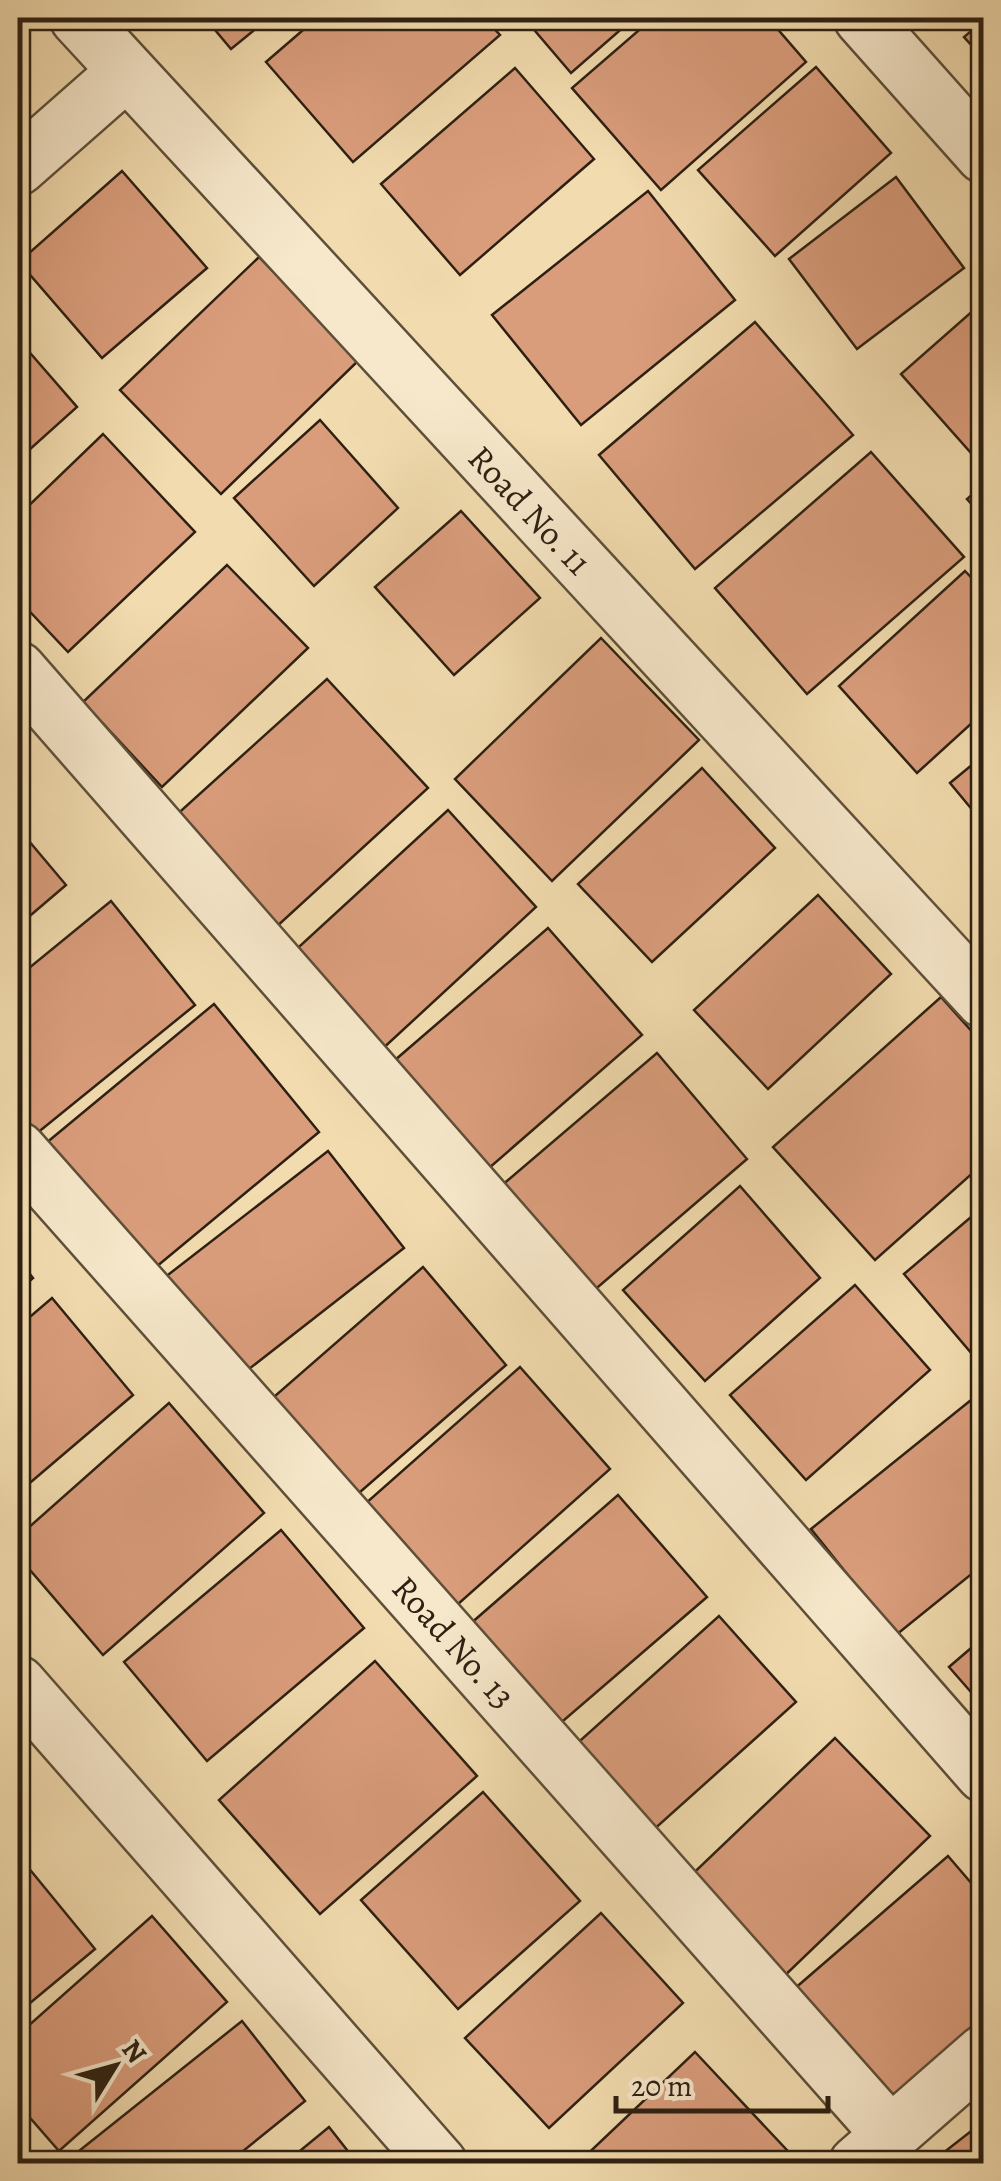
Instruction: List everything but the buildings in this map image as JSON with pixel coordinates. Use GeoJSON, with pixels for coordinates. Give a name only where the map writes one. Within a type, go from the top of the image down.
{"type":"FeatureCollection","features":[{"type":"Feature","properties":{"kind":"street","name":"Road No. 11"},"geometry":{"type":"LineString","coordinates":[[78,18],[984,1000]]}},
{"type":"Feature","properties":{"kind":"street"},"geometry":{"type":"LineString","coordinates":[[862,18],[984,155]]}},
{"type":"Feature","properties":{"kind":"street"},"geometry":{"type":"LineString","coordinates":[[18,167],[126,72]]}},
{"type":"Feature","properties":{"kind":"street"},"geometry":{"type":"LineString","coordinates":[[18,670],[984,1774]]}},
{"type":"Feature","properties":{"kind":"street","name":"Road No. 13"},"geometry":{"type":"LineString","coordinates":[[18,1150],[874,2149]]}},
{"type":"Feature","properties":{"kind":"street"},"geometry":{"type":"LineString","coordinates":[[18,1684],[439,2164]]}},
{"type":"Feature","properties":{"kind":"street"},"geometry":{"type":"LineString","coordinates":[[874,2149],[984,2053]]}}]}
